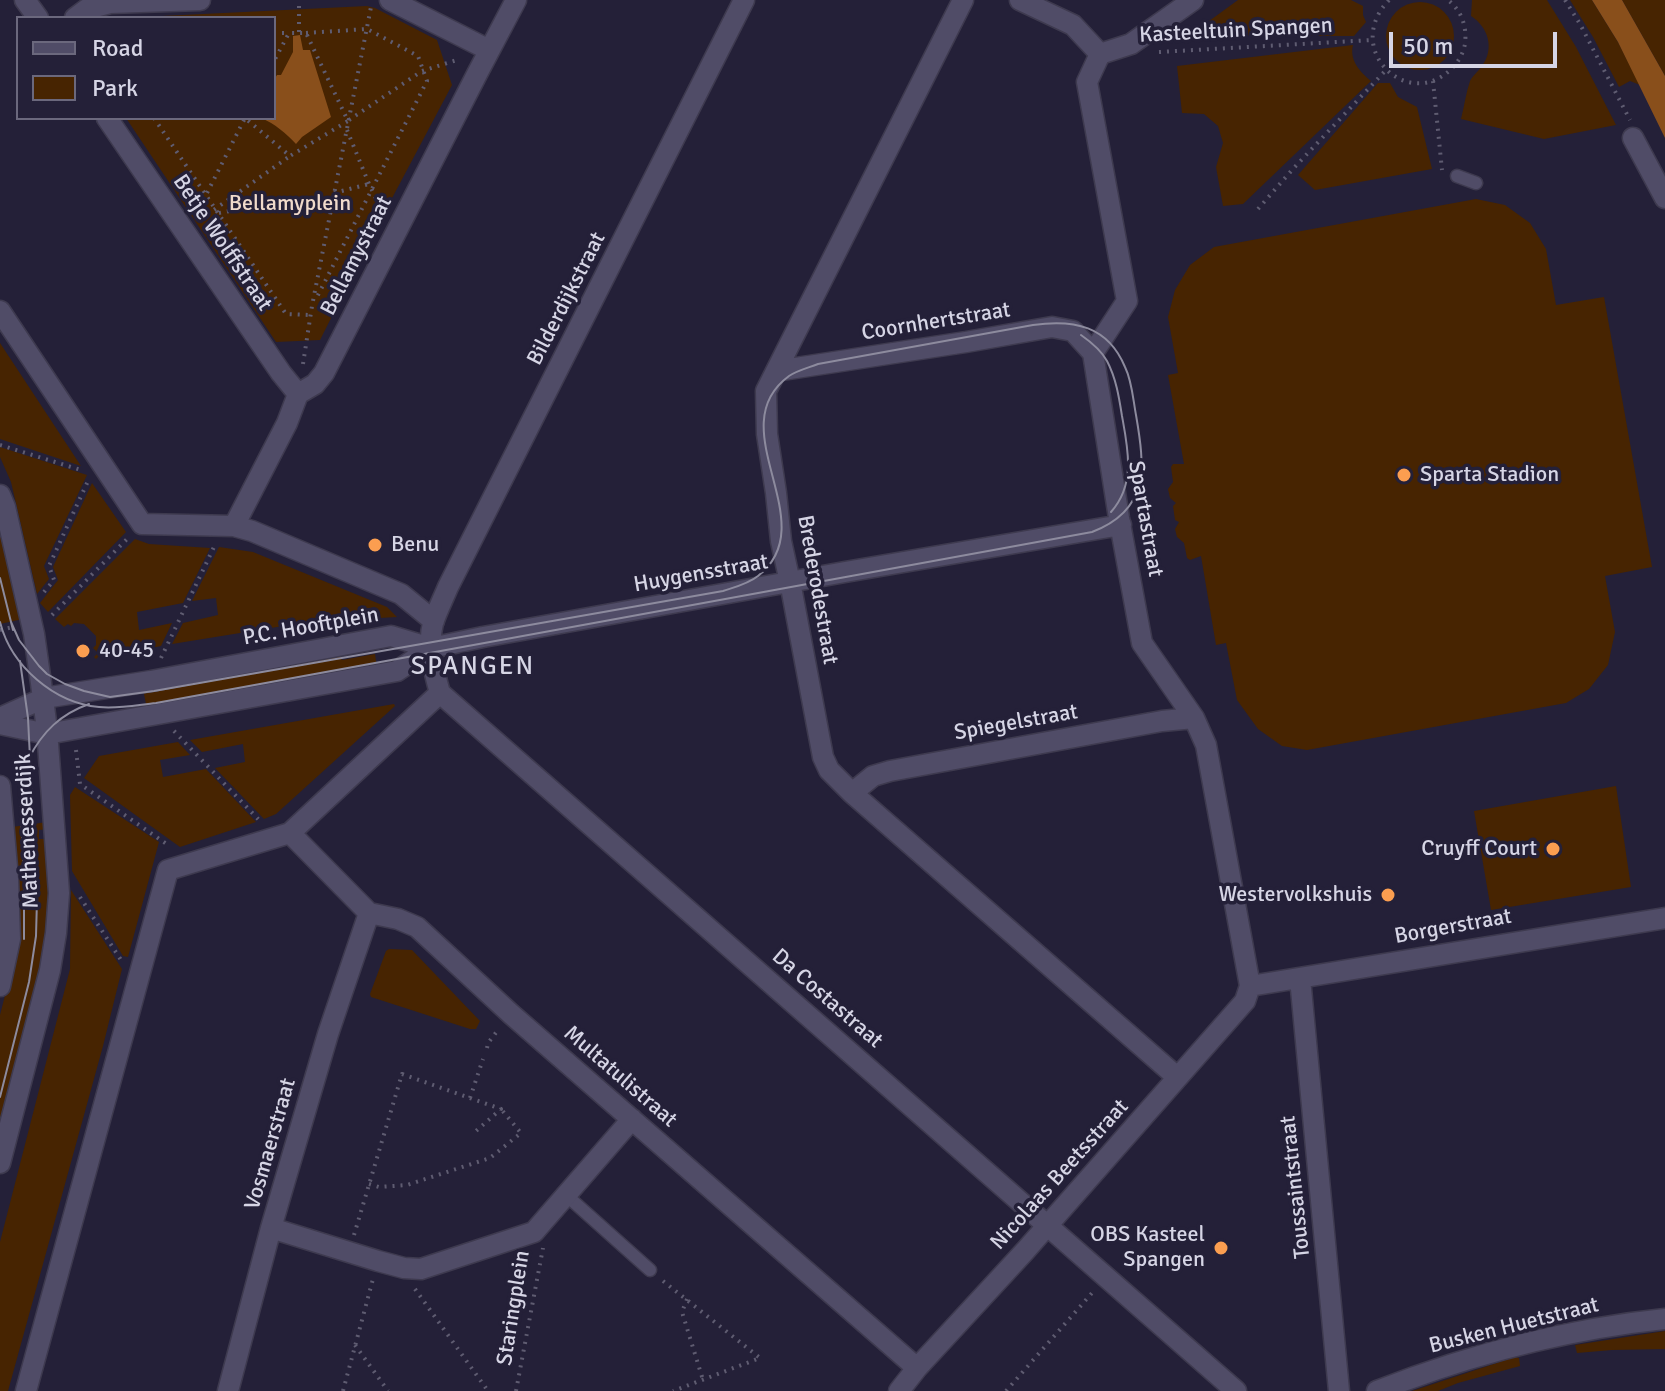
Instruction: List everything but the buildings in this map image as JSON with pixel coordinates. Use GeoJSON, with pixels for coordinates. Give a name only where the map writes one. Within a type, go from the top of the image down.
{"type":"FeatureCollection","features":[{"type":"Feature","properties":{"kind":"street"},"geometry":{"type":"LineString","coordinates":[[78,16],[87,9],[110,3],[200,0]]}},
{"type":"Feature","properties":{"kind":"street"},"geometry":{"type":"LineString","coordinates":[[390,0],[489,50]]}},
{"type":"Feature","properties":{"kind":"street","name":"Bellamystraat"},"geometry":{"type":"LineString","coordinates":[[234,526],[287,423],[298,394],[315,384],[324,373],[516,0]]}},
{"type":"Feature","properties":{"kind":"street","name":"Bilderdijkstraat"},"geometry":{"type":"LineString","coordinates":[[434,621],[448,587],[744,0]]}},
{"type":"Feature","properties":{"kind":"street","name":"Brederodestraat"},"geometry":{"type":"LineString","coordinates":[[963,0],[766,391],[767,434],[781,541],[823,757],[829,770],[852,793],[1177,1077]]}},
{"type":"Feature","properties":{"kind":"street"},"geometry":{"type":"LineString","coordinates":[[1020,0],[1073,25],[1100,54]]}},
{"type":"Feature","properties":{"kind":"street"},"geometry":{"type":"LineString","coordinates":[[1093,353],[1127,301],[1087,82],[1100,54],[1131,44],[1193,0]]}},
{"type":"Feature","properties":{"kind":"street","name":"Betje Wolffstraat"},"geometry":{"type":"LineString","coordinates":[[108,120],[298,394]]}},
{"type":"Feature","properties":{"kind":"street"},"geometry":{"type":"LineString","coordinates":[[1633,138],[1665,198]]}},
{"type":"Feature","properties":{"kind":"street"},"geometry":{"type":"LineString","coordinates":[[0,311],[142,524],[234,526]]}},
{"type":"Feature","properties":{"kind":"street","name":"Coornhertstraat"},"geometry":{"type":"LineString","coordinates":[[776,371],[1052,327],[1073,331],[1093,353]]}},
{"type":"Feature","properties":{"kind":"street","name":"Spartastraat"},"geometry":{"type":"LineString","coordinates":[[1093,353],[1142,643],[1194,718],[1206,745],[1250,986]]}},
{"type":"Feature","properties":{"kind":"street","name":"Mathenesserdijk"},"geometry":{"type":"LineString","coordinates":[[0,495],[31,623],[44,698],[58,881],[56,933],[50,970],[0,1163]]}},
{"type":"Feature","properties":{"kind":"street","name":"Huygensstraat"},"geometry":{"type":"LineString","coordinates":[[431,648],[1121,525]]}},
{"type":"Feature","properties":{"kind":"street","name":"P.C. Hooftplein"},"geometry":{"type":"LineString","coordinates":[[234,526],[401,594],[434,621]]}},
{"type":"Feature","properties":{"kind":"street"},"geometry":{"type":"LineString","coordinates":[[26,1391],[168,870],[283,835],[440,693],[431,648],[434,621]]}},
{"type":"Feature","properties":{"kind":"street","name":"P.C. Hooftplein"},"geometry":{"type":"LineString","coordinates":[[0,721],[44,698],[391,636],[431,648]]}},
{"type":"Feature","properties":{"kind":"street","name":"P.C. Hooftplein"},"geometry":{"type":"LineString","coordinates":[[0,721],[47,734],[397,671],[431,648]]}},
{"type":"Feature","properties":{"kind":"street","name":"Da Costastraat"},"geometry":{"type":"LineString","coordinates":[[440,693],[1236,1391]]}},
{"type":"Feature","properties":{"kind":"street","name":"Spiegelstraat"},"geometry":{"type":"LineString","coordinates":[[852,793],[873,776],[890,771],[1162,721],[1194,718]]}},
{"type":"Feature","properties":{"kind":"street","name":"Mathenesserdijk"},"geometry":{"type":"LineString","coordinates":[[0,786],[10,939],[0,986]]}},
{"type":"Feature","properties":{"kind":"street"},"geometry":{"type":"LineString","coordinates":[[283,835],[369,913]]}},
{"type":"Feature","properties":{"kind":"street","name":"Multatulistraat"},"geometry":{"type":"LineString","coordinates":[[369,913],[417,927],[511,1014],[917,1368]]}},
{"type":"Feature","properties":{"kind":"street","name":"Vosmaerstraat"},"geometry":{"type":"LineString","coordinates":[[228,1391],[271,1228],[328,1034],[369,913]]}},
{"type":"Feature","properties":{"kind":"street","name":"Borgerstraat"},"geometry":{"type":"LineString","coordinates":[[1250,986],[1665,918]]}},
{"type":"Feature","properties":{"kind":"street","name":"Toussaintstraat"},"geometry":{"type":"LineString","coordinates":[[1300,978],[1339,1391]]}},
{"type":"Feature","properties":{"kind":"street","name":"Nicolaas Beetsstraat"},"geometry":{"type":"LineString","coordinates":[[899,1391],[1245,1001],[1250,986]]}},
{"type":"Feature","properties":{"kind":"street"},"geometry":{"type":"LineString","coordinates":[[271,1228],[378,1261],[421,1269],[534,1232],[632,1119]]}},
{"type":"Feature","properties":{"kind":"street","name":"Busken Huetstraat"},"geometry":{"type":"LineString","coordinates":[[1377,1391],[1428,1372],[1528,1343],[1665,1319]]}},
{"type":"Feature","properties":{"kind":"lane"},"geometry":{"type":"LineString","coordinates":[[1457,176],[1476,183]]}},
{"type":"Feature","properties":{"kind":"lane"},"geometry":{"type":"LineString","coordinates":[[566,1195],[650,1270]]}},
{"type":"Feature","properties":{"kind":"path"},"geometry":{"type":"LineString","coordinates":[[299,0],[299,32]]}},
{"type":"Feature","properties":{"kind":"path"},"geometry":{"type":"LineString","coordinates":[[298,394],[310,315],[373,0]]}},
{"type":"Feature","properties":{"kind":"path"},"geometry":{"type":"LineString","coordinates":[[1389,0],[1379,12],[1374,25],[1372,40],[1379,61],[1397,77],[1421,83],[1447,74],[1458,63],[1464,49],[1466,33],[1463,18],[1448,0]]}},
{"type":"Feature","properties":{"kind":"path"},"geometry":{"type":"LineString","coordinates":[[1565,0],[1629,118],[1633,138]]}},
{"type":"Feature","properties":{"kind":"path"},"geometry":{"type":"LineString","coordinates":[[276,33],[367,29],[418,56],[427,81],[370,187],[312,306]]}},
{"type":"Feature","properties":{"kind":"path"},"geometry":{"type":"LineString","coordinates":[[276,57],[289,33]]}},
{"type":"Feature","properties":{"kind":"path"},"geometry":{"type":"LineString","coordinates":[[306,33],[348,121]]}},
{"type":"Feature","properties":{"kind":"path","name":"Kasteeltuin Spangen"},"geometry":{"type":"LineString","coordinates":[[1147,52],[1372,40]]}},
{"type":"Feature","properties":{"kind":"path"},"geometry":{"type":"LineString","coordinates":[[184,230],[217,211],[290,156],[422,71],[489,50]]}},
{"type":"Feature","properties":{"kind":"path"},"geometry":{"type":"LineString","coordinates":[[1258,209],[1387,70]]}},
{"type":"Feature","properties":{"kind":"path"},"geometry":{"type":"LineString","coordinates":[[1433,81],[1442,177]]}},
{"type":"Feature","properties":{"kind":"path"},"geometry":{"type":"LineString","coordinates":[[155,120],[286,314],[310,315]]}},
{"type":"Feature","properties":{"kind":"path"},"geometry":{"type":"LineString","coordinates":[[184,230],[206,195],[244,120]]}},
{"type":"Feature","properties":{"kind":"path"},"geometry":{"type":"LineString","coordinates":[[247,120],[290,156]]}},
{"type":"Feature","properties":{"kind":"path"},"geometry":{"type":"LineString","coordinates":[[347,127],[385,217],[401,224]]}},
{"type":"Feature","properties":{"kind":"path"},"geometry":{"type":"LineString","coordinates":[[334,193],[370,187]]}},
{"type":"Feature","properties":{"kind":"path"},"geometry":{"type":"LineString","coordinates":[[217,211],[286,201]]}},
{"type":"Feature","properties":{"kind":"path"},"geometry":{"type":"LineString","coordinates":[[0,445],[80,469],[93,470],[49,566],[54,580],[39,598],[31,623]]}},
{"type":"Feature","properties":{"kind":"path"},"geometry":{"type":"LineString","coordinates":[[51,616],[142,524]]}},
{"type":"Feature","properties":{"kind":"path"},"geometry":{"type":"LineString","coordinates":[[160,660],[206,565]]}},
{"type":"Feature","properties":{"kind":"path"},"geometry":{"type":"LineString","coordinates":[[173,730],[283,835]]}},
{"type":"Feature","properties":{"kind":"path"},"geometry":{"type":"LineString","coordinates":[[76,748],[80,784],[168,845]]}},
{"type":"Feature","properties":{"kind":"path"},"geometry":{"type":"LineString","coordinates":[[78,893],[123,964]]}},
{"type":"Feature","properties":{"kind":"path"},"geometry":{"type":"LineString","coordinates":[[470,1098],[483,1059]]}},
{"type":"Feature","properties":{"kind":"path"},"geometry":{"type":"LineString","coordinates":[[349,1252],[369,1184],[402,1074],[501,1109],[521,1133],[490,1158],[407,1185],[379,1187],[369,1184]]}},
{"type":"Feature","properties":{"kind":"path"},"geometry":{"type":"LineString","coordinates":[[476,1131],[501,1109]]}},
{"type":"Feature","properties":{"kind":"path","name":"Staringplein"},"geometry":{"type":"LineString","coordinates":[[516,1391],[544,1249],[534,1232]]}},
{"type":"Feature","properties":{"kind":"path"},"geometry":{"type":"LineString","coordinates":[[343,1391],[378,1261]]}},
{"type":"Feature","properties":{"kind":"path","name":"Staringplein"},"geometry":{"type":"LineString","coordinates":[[404,1268],[416,1293],[488,1391]]}},
{"type":"Feature","properties":{"kind":"path"},"geometry":{"type":"LineString","coordinates":[[650,1270],[760,1358],[673,1391]]}},
{"type":"Feature","properties":{"kind":"path"},"geometry":{"type":"LineString","coordinates":[[1006,1391],[1107,1276]]}},
{"type":"Feature","properties":{"kind":"path"},"geometry":{"type":"LineString","coordinates":[[687,1299],[682,1312],[703,1380]]}},
{"type":"Feature","properties":{"kind":"path"},"geometry":{"type":"LineString","coordinates":[[355,1345],[388,1391]]}},
{"type":"Feature","properties":{"kind":"green space"},"geometry":{"type":"Polygon","coordinates":[[[1238,0],[1351,0],[1363,6],[1366,22],[1354,36],[1207,36],[1205,24],[1238,0]]]}},
{"type":"Feature","properties":{"kind":"green space"},"geometry":{"type":"Polygon","coordinates":[[[1472,0],[1547,0],[1576,47],[1616,125],[1544,139],[1461,119],[1470,81],[1486,59],[1489,45],[1482,26],[1471,16],[1472,0]]]}},
{"type":"Feature","properties":{"kind":"green space"},"geometry":{"type":"Polygon","coordinates":[[[1570,0],[1592,0],[1640,85],[1630,81],[1619,87],[1570,0]]]}},
{"type":"Feature","properties":{"kind":"green space"},"geometry":{"type":"Polygon","coordinates":[[[1622,0],[1665,0],[1665,76],[1622,0]]]}},
{"type":"Feature","properties":{"kind":"green space"},"geometry":{"type":"Polygon","coordinates":[[[1420,2],[1444,12],[1454,36],[1444,60],[1420,70],[1396,60],[1386,36],[1396,12],[1420,2]]]}},
{"type":"Feature","properties":{"kind":"green space","name":"Bellamyplein"},"geometry":{"type":"Polygon","coordinates":[[[367,6],[437,40],[452,85],[320,340],[276,342],[127,120],[276,120],[276,16],[162,16],[367,6]]]}},
{"type":"Feature","properties":{"kind":"green space"},"geometry":{"type":"Polygon","coordinates":[[[1353,45],[1354,61],[1371,81],[1243,204],[1223,206],[1216,167],[1223,143],[1218,126],[1204,114],[1182,113],[1177,66],[1353,45]]]}},
{"type":"Feature","properties":{"kind":"green space"},"geometry":{"type":"Polygon","coordinates":[[[1378,83],[1390,83],[1398,97],[1417,107],[1432,169],[1315,190],[1298,175],[1378,83]]]}},
{"type":"Feature","properties":{"kind":"green space","name":"Sparta Stadion"},"geometry":{"type":"Polygon","coordinates":[[[1476,199],[1505,205],[1530,223],[1546,249],[1556,305],[1604,297],[1652,567],[1605,576],[1615,632],[1608,665],[1589,689],[1566,703],[1307,750],[1282,746],[1258,729],[1237,700],[1226,643],[1216,645],[1201,556],[1190,560],[1187,558],[1184,543],[1177,537],[1175,529],[1179,522],[1175,520],[1173,506],[1176,503],[1170,498],[1168,489],[1173,482],[1171,467],[1173,464],[1184,464],[1168,375],[1178,373],[1168,317],[1175,290],[1190,265],[1214,247],[1476,199]]]}},
{"type":"Feature","properties":{"kind":"green space"},"geometry":{"type":"Polygon","coordinates":[[[0,343],[81,466],[0,439],[0,343]]]}},
{"type":"Feature","properties":{"kind":"green space"},"geometry":{"type":"Polygon","coordinates":[[[0,447],[87,475],[44,566],[49,579],[37,594],[11,482],[0,457],[0,447]]]}},
{"type":"Feature","properties":{"kind":"green space"},"geometry":{"type":"Polygon","coordinates":[[[92,483],[126,532],[48,612],[40,603],[58,580],[53,567],[92,483]]]}},
{"type":"Feature","properties":{"kind":"green space"},"geometry":{"type":"Polygon","coordinates":[[[0,520],[23,619],[0,624],[0,520]]]}},
{"type":"Feature","properties":{"kind":"green space"},"geometry":{"type":"Polygon","coordinates":[[[135,539],[149,544],[210,548],[183,603],[137,612],[139,630],[172,623],[161,646],[105,657],[101,654],[96,659],[94,657],[98,653],[93,648],[96,636],[84,624],[74,623],[64,627],[55,619],[135,539]]]}},
{"type":"Feature","properties":{"kind":"green space"},"geometry":{"type":"Polygon","coordinates":[[[219,547],[253,552],[387,607],[397,617],[308,622],[172,644],[183,623],[218,615],[216,598],[192,601],[219,547]]]}},
{"type":"Feature","properties":{"kind":"green space"},"geometry":{"type":"Polygon","coordinates":[[[341,654],[342,660],[375,654],[377,668],[147,709],[143,689],[341,654]]]}},
{"type":"Feature","properties":{"kind":"green space"},"geometry":{"type":"Polygon","coordinates":[[[394,704],[276,814],[264,819],[215,768],[245,762],[243,744],[202,752],[190,740],[394,704]]]}},
{"type":"Feature","properties":{"kind":"green space"},"geometry":{"type":"Polygon","coordinates":[[[178,742],[190,755],[160,760],[163,777],[206,769],[256,822],[180,847],[84,778],[99,756],[178,742]]]}},
{"type":"Feature","properties":{"kind":"green space","name":"Cruyff Court"},"geometry":{"type":"Polygon","coordinates":[[[1616,786],[1631,887],[1491,910],[1474,811],[1616,786]]]}},
{"type":"Feature","properties":{"kind":"green space"},"geometry":{"type":"Polygon","coordinates":[[[75,787],[159,842],[128,957],[123,956],[72,871],[70,795],[75,787]]]}},
{"type":"Feature","properties":{"kind":"green space"},"geometry":{"type":"Polygon","coordinates":[[[47,822],[48,829],[39,830],[39,839],[49,839],[52,879],[47,949],[0,1136],[0,1015],[14,960],[12,827],[47,822]]]}},
{"type":"Feature","properties":{"kind":"green space"},"geometry":{"type":"Polygon","coordinates":[[[71,890],[122,969],[8,1391],[0,1391],[0,1242],[70,969],[71,890]]]}},
{"type":"Feature","properties":{"kind":"green space"},"geometry":{"type":"Polygon","coordinates":[[[389,949],[412,950],[480,1021],[476,1029],[371,997],[389,949]]]}},
{"type":"Feature","properties":{"kind":"green space"},"geometry":{"type":"Polygon","coordinates":[[[1665,1331],[1665,1349],[1577,1353],[1575,1345],[1665,1331]]]}},
{"type":"Feature","properties":{"kind":"green space"},"geometry":{"type":"Polygon","coordinates":[[[1519,1358],[1520,1366],[1438,1391],[1412,1391],[1519,1358]]]}},
{"type":"Feature","properties":{"kind":"shaded area"},"geometry":{"type":"Polygon","coordinates":[[[1592,0],[1622,0],[1665,76],[1665,138],[1618,42],[1592,0]]]}},
{"type":"Feature","properties":{"kind":"shaded area"},"geometry":{"type":"Polygon","coordinates":[[[300,35],[303,50],[310,50],[331,117],[296,144],[265,120],[276,120],[276,77],[281,75],[293,52],[293,36],[300,35]]]}},
{"type":"Feature","properties":{"kind":"tram line"},"geometry":{"type":"LineString","coordinates":[[0,622],[24,667],[51,690],[82,704],[120,707],[156,703],[1092,532],[1125,512],[1139,485],[1141,452],[1131,384],[1118,353],[1109,342],[1088,328],[1062,323],[1033,325],[818,364],[792,374],[770,397],[764,422],[782,530],[776,554],[754,579],[723,591],[110,697],[84,691],[47,674],[19,640],[11,622]]}},
{"type":"Feature","properties":{"kind":"tram line"},"geometry":{"type":"LineString","coordinates":[[1081,335],[1099,350],[1110,367],[1124,428],[1128,453],[1127,478],[1119,501],[1111,512]]}},
{"type":"Feature","properties":{"kind":"tram line"},"geometry":{"type":"LineString","coordinates":[[0,578],[13,630]]}},
{"type":"Feature","properties":{"kind":"tram line"},"geometry":{"type":"LineString","coordinates":[[0,1097],[29,982],[36,936],[28,718],[20,661]]}},
{"type":"Feature","properties":{"kind":"tram line"},"geometry":{"type":"LineString","coordinates":[[29,758],[54,725],[89,704]]}},
{"type":"Feature","properties":{"kind":"tram line"},"geometry":{"type":"LineString","coordinates":[[20,799],[24,939]]}},
{"type":"Feature","properties":{"kind":"place","name":"Sparta Stadion"},"geometry":{"type":"Point","coordinates":[1404,475]}},
{"type":"Feature","properties":{"kind":"place","name":"Benu"},"geometry":{"type":"Point","coordinates":[375,545]}},
{"type":"Feature","properties":{"kind":"place","name":"40-45"},"geometry":{"type":"Point","coordinates":[83,651]}},
{"type":"Feature","properties":{"kind":"place","name":"Cruyff Court"},"geometry":{"type":"Point","coordinates":[1553,849]}},
{"type":"Feature","properties":{"kind":"place","name":"Westervolkshuis"},"geometry":{"type":"Point","coordinates":[1388,895]}},
{"type":"Feature","properties":{"kind":"place","name":"OBS Kasteel Spangen"},"geometry":{"type":"Point","coordinates":[1221,1248]}},
{"type":"Feature","properties":{"kind":"district","name":"SPANGEN"},"geometry":{"type":"Point","coordinates":[473,667]}}]}
